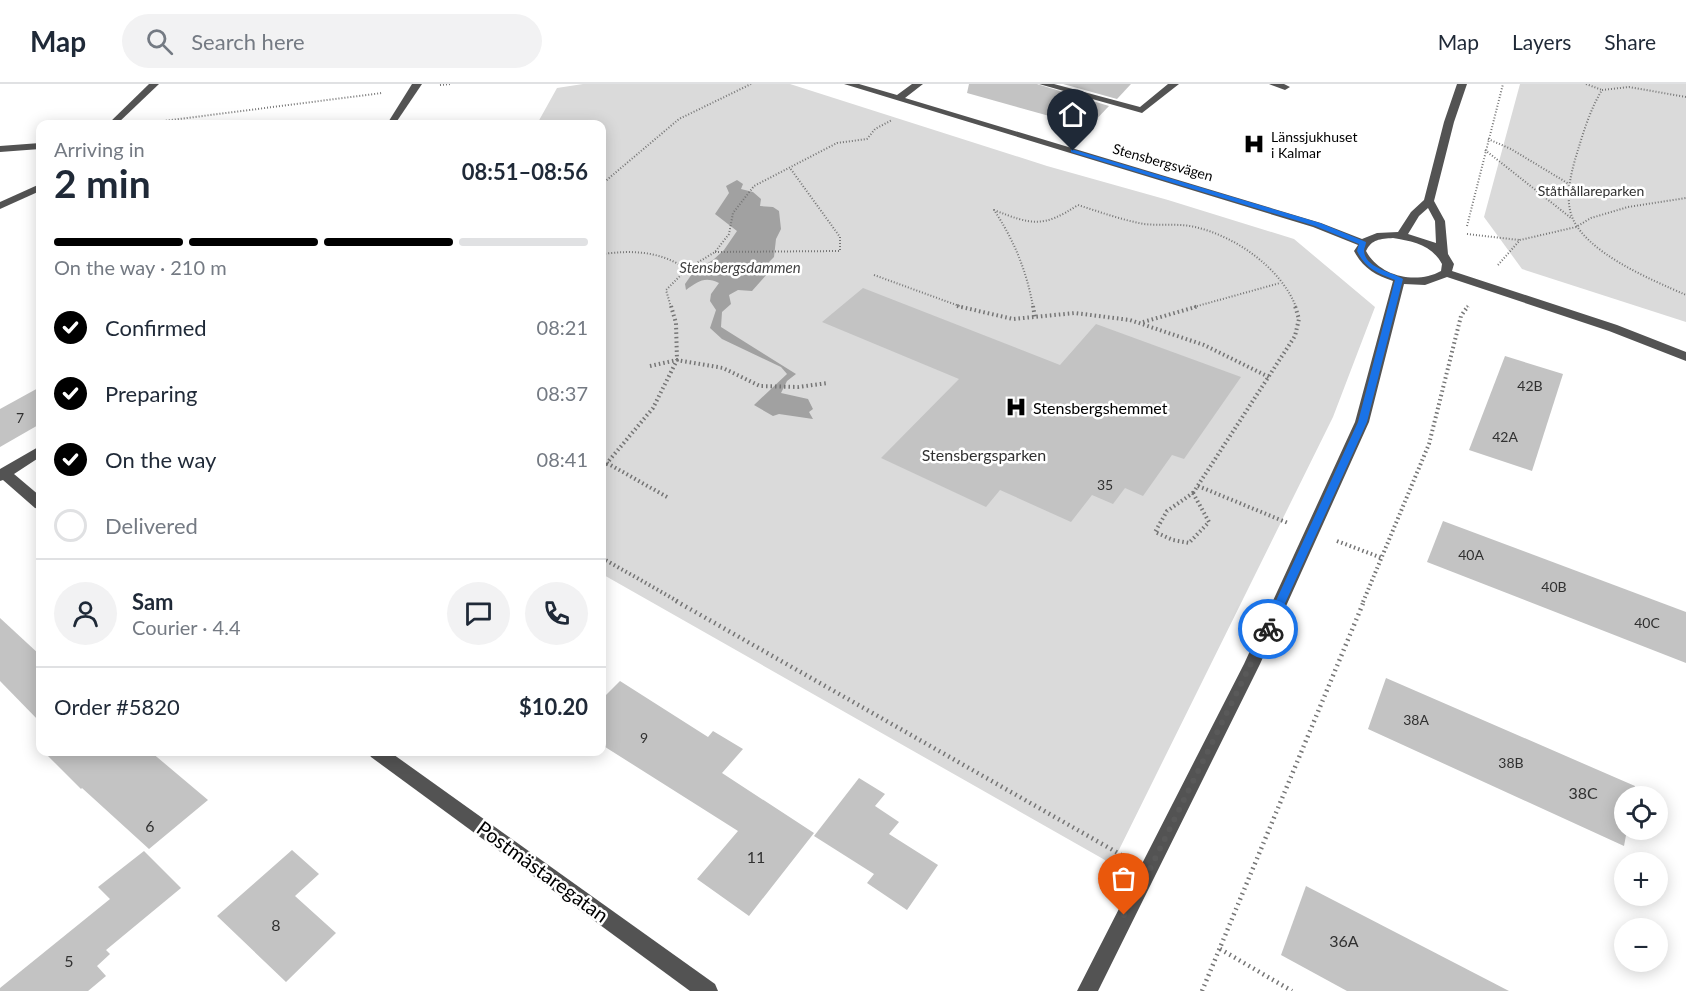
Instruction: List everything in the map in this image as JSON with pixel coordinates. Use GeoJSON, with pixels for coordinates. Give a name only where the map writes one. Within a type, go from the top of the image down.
{"type":"FeatureCollection","features":[{"type":"Feature","properties":{"kind":"street"},"geometry":{"type":"LineString","coordinates":[[116,120],[154,84]]}},
{"type":"Feature","properties":{"kind":"street","name":"Stensbergsvägen"},"geometry":{"type":"LineString","coordinates":[[849,84],[1317,225],[1363,243]]}},
{"type":"Feature","properties":{"kind":"street"},"geometry":{"type":"LineString","coordinates":[[899,98],[918,84]]}},
{"type":"Feature","properties":{"kind":"street"},"geometry":{"type":"LineString","coordinates":[[1044,84],[1142,110],[1174,84]]}},
{"type":"Feature","properties":{"kind":"street"},"geometry":{"type":"LineString","coordinates":[[1274,84],[1285,87]]}},
{"type":"Feature","properties":{"kind":"street"},"geometry":{"type":"LineString","coordinates":[[1401,236],[1415,214],[1429,201],[1449,122],[1462,84]]}},
{"type":"Feature","properties":{"kind":"street"},"geometry":{"type":"LineString","coordinates":[[394,120],[415,86]]}},
{"type":"Feature","properties":{"kind":"street"},"geometry":{"type":"LineString","coordinates":[[0,149],[36,146]]}},
{"type":"Feature","properties":{"kind":"street"},"geometry":{"type":"LineString","coordinates":[[0,206],[36,189]]}},
{"type":"Feature","properties":{"kind":"street"},"geometry":{"type":"LineString","coordinates":[[1429,201],[1440,220],[1443,254],[1448,264],[1446,273]]}},
{"type":"Feature","properties":{"kind":"street"},"geometry":{"type":"LineString","coordinates":[[1443,254],[1424,242],[1401,236],[1377,236],[1363,243],[1360,251],[1365,262],[1380,272],[1399,279],[1428,280],[1446,273],[1613,328],[1686,357]]}},
{"type":"Feature","properties":{"kind":"street"},"geometry":{"type":"LineString","coordinates":[[1087,991],[1252,664],[1362,422],[1399,279]]}},
{"type":"Feature","properties":{"kind":"street"},"geometry":{"type":"LineString","coordinates":[[36,454],[2,475],[36,501]]}},
{"type":"Feature","properties":{"kind":"street","name":"Postmästaregatan"},"geometry":{"type":"LineString","coordinates":[[383,756],[708,991]]}},
{"type":"Feature","properties":{"kind":"path"},"geometry":{"type":"LineString","coordinates":[[170,120],[415,86],[451,84]]}},
{"type":"Feature","properties":{"kind":"path"},"geometry":{"type":"LineString","coordinates":[[606,181],[679,119],[751,84]]}},
{"type":"Feature","properties":{"kind":"path"},"geometry":{"type":"LineString","coordinates":[[1470,245],[1467,234],[1485,150],[1503,84]]}},
{"type":"Feature","properties":{"kind":"path"},"geometry":{"type":"LineString","coordinates":[[1586,84],[1602,90],[1629,87],[1686,97]]}},
{"type":"Feature","properties":{"kind":"path"},"geometry":{"type":"LineString","coordinates":[[1602,90],[1595,101],[1569,184],[1570,212],[1576,227],[1614,259],[1653,282],[1686,295]]}},
{"type":"Feature","properties":{"kind":"path"},"geometry":{"type":"LineString","coordinates":[[667,497],[607,463],[653,408],[677,360],[676,323],[666,290],[687,269],[715,252],[729,234],[733,213],[754,186],[837,143],[867,139],[875,129],[922,105]]}},
{"type":"Feature","properties":{"kind":"path"},"geometry":{"type":"LineString","coordinates":[[1488,139],[1511,148],[1569,184]]}},
{"type":"Feature","properties":{"kind":"path"},"geometry":{"type":"LineString","coordinates":[[1485,150],[1573,219]]}},
{"type":"Feature","properties":{"kind":"path"},"geometry":{"type":"LineString","coordinates":[[715,252],[840,251],[840,237],[790,168]]}},
{"type":"Feature","properties":{"kind":"path"},"geometry":{"type":"LineString","coordinates":[[1467,234],[1520,240],[1576,227],[1591,218],[1628,207],[1686,198]]}},
{"type":"Feature","properties":{"kind":"path"},"geometry":{"type":"LineString","coordinates":[[1035,318],[1028,276],[1011,234],[994,210],[1041,225],[1055,220],[1078,205],[1107,215],[1153,224],[1195,227],[1231,240],[1262,262],[1287,290],[1299,315],[1295,336],[1193,493],[1167,511],[1155,532],[1173,540],[1189,543],[1209,522],[1193,493]]}},
{"type":"Feature","properties":{"kind":"path"},"geometry":{"type":"LineString","coordinates":[[1202,991],[1429,444],[1461,316],[1520,240]]}},
{"type":"Feature","properties":{"kind":"path"},"geometry":{"type":"LineString","coordinates":[[606,254],[639,250],[671,257],[687,269]]}},
{"type":"Feature","properties":{"kind":"path"},"geometry":{"type":"LineString","coordinates":[[874,275],[974,311],[1006,319],[1082,312],[1117,315],[1241,360],[1269,377]]}},
{"type":"Feature","properties":{"kind":"path"},"geometry":{"type":"LineString","coordinates":[[1142,323],[1280,283]]}},
{"type":"Feature","properties":{"kind":"path"},"geometry":{"type":"LineString","coordinates":[[650,366],[677,360],[723,368],[760,386],[798,387],[828,383]]}},
{"type":"Feature","properties":{"kind":"path"},"geometry":{"type":"LineString","coordinates":[[606,560],[1149,871]]}},
{"type":"Feature","properties":{"kind":"path"},"geometry":{"type":"LineString","coordinates":[[1220,949],[1292,991]]}},
{"type":"Feature","properties":{"kind":"green space","name":"Stensbergsparken"},"geometry":{"type":"Polygon","coordinates":[[[583,84],[790,84],[1047,166],[1294,239],[1375,307],[1333,417],[1112,864],[606,576],[606,120],[539,120],[557,88],[583,84]]]}},
{"type":"Feature","properties":{"kind":"green space","name":"Ståthållareparken"},"geometry":{"type":"Polygon","coordinates":[[[1520,84],[1686,84],[1686,322],[1522,269],[1484,217],[1520,84]]]}},
{"type":"Feature","properties":{"kind":"water","name":"Stensbergsdammen"},"geometry":{"type":"Polygon","coordinates":[[[737,180],[743,184],[741,189],[753,192],[761,199],[760,206],[773,207],[779,211],[781,229],[776,239],[774,257],[764,267],[767,274],[752,291],[738,290],[729,295],[731,304],[722,312],[721,327],[796,374],[787,381],[781,393],[808,399],[813,409],[809,412],[813,419],[779,414],[773,416],[754,405],[787,374],[781,367],[722,339],[710,328],[716,310],[710,301],[711,294],[719,283],[702,280],[686,290],[685,284],[694,271],[713,260],[724,250],[737,231],[715,214],[729,193],[726,186],[737,180]]]}},
{"type":"Feature","properties":{"kind":"building"},"geometry":{"type":"Polygon","coordinates":[[[969,84],[1037,84],[1109,106],[1089,127],[967,93],[969,84]]]}},
{"type":"Feature","properties":{"kind":"building"},"geometry":{"type":"Polygon","coordinates":[[[1063,84],[1131,84],[1117,99],[1063,84]]]}},
{"type":"Feature","properties":{"kind":"building","name":"Stensbergshemmet"},"geometry":{"type":"Polygon","coordinates":[[[863,288],[1060,365],[1096,324],[1241,377],[1184,459],[1172,455],[1143,496],[1125,488],[1113,504],[1092,495],[1071,522],[1000,490],[986,507],[881,458],[959,379],[822,322],[863,288]]]}},
{"type":"Feature","properties":{"kind":"building"},"geometry":{"type":"Polygon","coordinates":[[[1505,356],[1563,374],[1532,471],[1469,450],[1505,356]]]}},
{"type":"Feature","properties":{"kind":"building"},"geometry":{"type":"Polygon","coordinates":[[[36,389],[36,426],[0,447],[0,409],[36,389]]]}},
{"type":"Feature","properties":{"kind":"building"},"geometry":{"type":"Polygon","coordinates":[[[1443,521],[1686,612],[1686,663],[1427,562],[1443,521]]]}},
{"type":"Feature","properties":{"kind":"building"},"geometry":{"type":"Polygon","coordinates":[[[0,618],[36,651],[36,718],[0,681],[0,618]]]}},
{"type":"Feature","properties":{"kind":"building"},"geometry":{"type":"Polygon","coordinates":[[[1386,678],[1635,786],[1614,786],[1614,840],[1625,840],[1624,846],[1368,729],[1386,678]]]}},
{"type":"Feature","properties":{"kind":"building"},"geometry":{"type":"Polygon","coordinates":[[[620,681],[708,737],[713,731],[743,749],[722,773],[814,833],[749,916],[697,879],[738,831],[606,748],[606,695],[620,681]]]}},
{"type":"Feature","properties":{"kind":"building"},"geometry":{"type":"Polygon","coordinates":[[[48,756],[156,756],[208,800],[149,849],[81,789],[48,756]]]}},
{"type":"Feature","properties":{"kind":"building"},"geometry":{"type":"Polygon","coordinates":[[[859,778],[885,794],[875,806],[899,822],[889,834],[938,865],[907,910],[867,883],[874,874],[814,836],[859,778]]]}},
{"type":"Feature","properties":{"kind":"building"},"geometry":{"type":"Polygon","coordinates":[[[292,850],[319,874],[295,896],[336,933],[286,982],[217,916],[292,850]]]}},
{"type":"Feature","properties":{"kind":"building"},"geometry":{"type":"Polygon","coordinates":[[[144,851],[181,888],[106,950],[110,954],[97,966],[106,976],[88,991],[0,991],[0,988],[110,899],[98,887],[144,851]]]}},
{"type":"Feature","properties":{"kind":"building"},"geometry":{"type":"Polygon","coordinates":[[[1306,886],[1509,991],[1347,991],[1281,955],[1306,886]]]}},
{"type":"Feature","properties":{"kind":"way so far"},"geometry":{"type":"LineString","coordinates":[[1124,915],[1149,871],[1268,629]]}},
{"type":"Feature","properties":{"kind":"place","name":"Länssjukhuset i Kalmar"},"geometry":{"type":"Point","coordinates":[1254,144]}},
{"type":"Feature","properties":{"kind":"place","name":"Stensbergshemmet"},"geometry":{"type":"Point","coordinates":[1016,407]}},
{"type":"Feature","properties":{"kind":"route"},"geometry":{"type":"LineString","coordinates":[[1073,151],[1317,225],[1363,243],[1360,251],[1365,262],[1380,272],[1399,279],[1362,422],[1268,629]]}}]}
